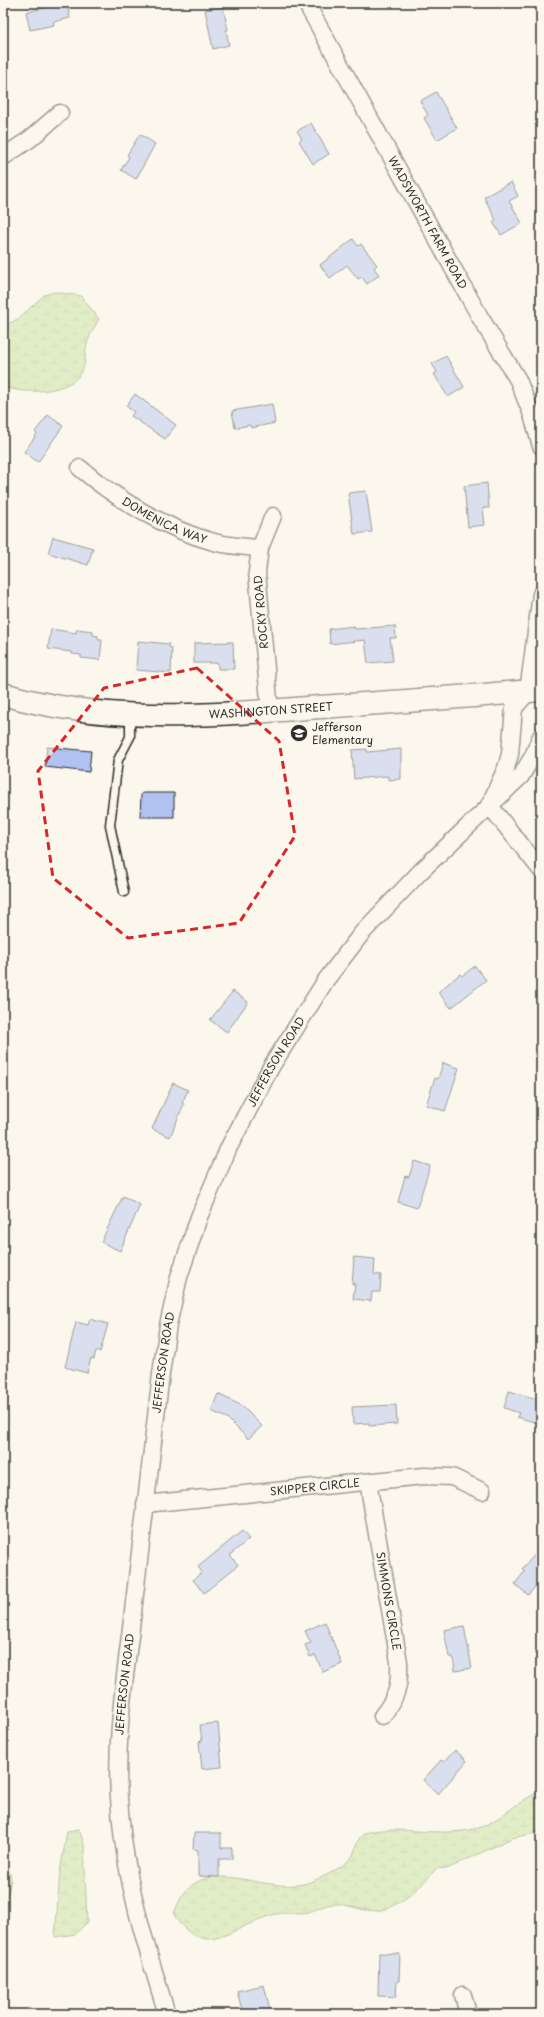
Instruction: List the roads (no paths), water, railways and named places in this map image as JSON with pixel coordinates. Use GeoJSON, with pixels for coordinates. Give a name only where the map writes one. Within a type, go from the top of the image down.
{"type":"FeatureCollection","features":[{"type":"Feature","properties":{"kind":"main road","name":"WASHINGTON STREET"},"geometry":{"type":"LineString","coordinates":[[3,694],[70,709],[130,715],[213,716],[270,711],[537,695]]}},
{"type":"Feature","properties":{"kind":"street","name":"WADSWORTH FARM ROAD"},"geometry":{"type":"LineString","coordinates":[[306,3],[480,317],[518,380],[532,415],[541,446]]}},
{"type":"Feature","properties":{"kind":"street"},"geometry":{"type":"LineString","coordinates":[[3,157],[30,139],[60,113]]}},
{"type":"Feature","properties":{"kind":"street","name":"DOMENICA WAY"},"geometry":{"type":"LineString","coordinates":[[80,468],[112,493],[174,527],[214,542],[260,548]]}},
{"type":"Feature","properties":{"kind":"street","name":"ROCKY ROAD"},"geometry":{"type":"LineString","coordinates":[[270,711],[257,572],[260,548],[274,516]]}},
{"type":"Feature","properties":{"kind":"street"},"geometry":{"type":"LineString","coordinates":[[537,695],[541,594]]}},
{"type":"Feature","properties":{"kind":"street","name":"JEFFERSON ROAD"},"geometry":{"type":"LineString","coordinates":[[489,805],[503,775],[510,754],[514,708],[537,695]]}},
{"type":"Feature","properties":{"kind":"street","name":"JEFFERSON ROAD"},"geometry":{"type":"LineString","coordinates":[[167,2014],[138,1923],[132,1896],[119,1810],[118,1749],[120,1718],[162,1367],[168,1325],[179,1277],[199,1217],[229,1147],[271,1067],[326,980],[362,933],[420,871],[521,776],[533,756],[541,736]]}},
{"type":"Feature","properties":{"kind":"street"},"geometry":{"type":"LineString","coordinates":[[489,805],[541,870]]}},
{"type":"Feature","properties":{"kind":"street","name":"SKIPPER CIRCLE"},"geometry":{"type":"LineString","coordinates":[[145,1504],[424,1476],[452,1477],[482,1491]]}},
{"type":"Feature","properties":{"kind":"street","name":"SIMMONS CIRCLE"},"geometry":{"type":"LineString","coordinates":[[368,1482],[399,1662],[400,1679],[397,1693],[382,1716]]}},
{"type":"Feature","properties":{"kind":"street"},"geometry":{"type":"LineString","coordinates":[[463,1995],[468,2014]]}},
{"type":"Feature","properties":{"kind":"lane"},"geometry":{"type":"LineString","coordinates":[[124,892],[110,825],[118,760],[130,736],[130,715]]}},
{"type":"Feature","properties":{"kind":"place","name":"Jefferson Elementary"},"geometry":{"type":"Point","coordinates":[299,733]}}]}
